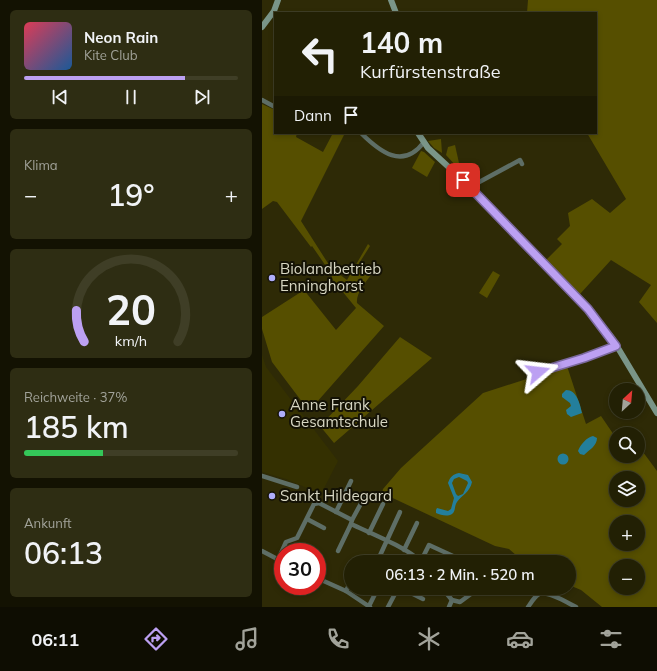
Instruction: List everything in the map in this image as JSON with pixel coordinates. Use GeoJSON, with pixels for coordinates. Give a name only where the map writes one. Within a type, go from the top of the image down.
{"type":"FeatureCollection","features":[{"type":"Feature","properties":{"kind":"main road"},"geometry":{"type":"LineString","coordinates":[[262,27],[274,11],[278,0]]}},
{"type":"Feature","properties":{"kind":"main road"},"geometry":{"type":"LineString","coordinates":[[391,0],[396,12]]}},
{"type":"Feature","properties":{"kind":"main road"},"geometry":{"type":"LineString","coordinates":[[419,134],[424,142],[470,187],[588,309],[616,346],[657,413]]}},
{"type":"Feature","properties":{"kind":"street"},"geometry":{"type":"LineString","coordinates":[[262,100],[274,106]]}},
{"type":"Feature","properties":{"kind":"street"},"geometry":{"type":"LineString","coordinates":[[362,134],[381,151],[396,156],[413,153],[424,142]]}},
{"type":"Feature","properties":{"kind":"street"},"geometry":{"type":"LineString","coordinates":[[470,187],[520,160],[522,164]]}},
{"type":"Feature","properties":{"kind":"street"},"geometry":{"type":"LineString","coordinates":[[538,372],[584,358],[616,346]]}},
{"type":"Feature","properties":{"kind":"street"},"geometry":{"type":"LineString","coordinates":[[262,476],[297,487]]}},
{"type":"Feature","properties":{"kind":"street"},"geometry":{"type":"LineString","coordinates":[[336,512],[351,481]]}},
{"type":"Feature","properties":{"kind":"street"},"geometry":{"type":"LineString","coordinates":[[338,551],[365,496]]}},
{"type":"Feature","properties":{"kind":"street"},"geometry":{"type":"LineString","coordinates":[[286,543],[297,538],[314,504],[319,503],[369,533],[411,555]]}},
{"type":"Feature","properties":{"kind":"street"},"geometry":{"type":"LineString","coordinates":[[369,533],[383,504]]}},
{"type":"Feature","properties":{"kind":"street"},"geometry":{"type":"LineString","coordinates":[[380,555],[400,512]]}},
{"type":"Feature","properties":{"kind":"street"},"geometry":{"type":"LineString","coordinates":[[307,519],[324,528]]}},
{"type":"Feature","properties":{"kind":"street"},"geometry":{"type":"LineString","coordinates":[[404,550],[417,523]]}},
{"type":"Feature","properties":{"kind":"street"},"geometry":{"type":"LineString","coordinates":[[424,555],[429,545],[451,555]]}},
{"type":"Feature","properties":{"kind":"street"},"geometry":{"type":"LineString","coordinates":[[262,551],[274,558]]}},
{"type":"Feature","properties":{"kind":"street"},"geometry":{"type":"LineString","coordinates":[[326,582],[344,590]]}},
{"type":"Feature","properties":{"kind":"street"},"geometry":{"type":"LineString","coordinates":[[528,607],[536,597],[542,593],[548,594],[576,607]]}},
{"type":"Feature","properties":{"kind":"street"},"geometry":{"type":"LineString","coordinates":[[352,595],[370,606],[375,595]]}},
{"type":"Feature","properties":{"kind":"street"},"geometry":{"type":"LineString","coordinates":[[388,607],[393,595]]}},
{"type":"Feature","properties":{"kind":"street"},"geometry":{"type":"LineString","coordinates":[[416,595],[424,598]]}},
{"type":"Feature","properties":{"kind":"street"},"geometry":{"type":"LineString","coordinates":[[448,595],[452,600],[460,602],[470,595]]}},
{"type":"Feature","properties":{"kind":"street"},"geometry":{"type":"LineString","coordinates":[[449,607],[452,600]]}},
{"type":"Feature","properties":{"kind":"shaded area"},"geometry":{"type":"Polygon","coordinates":[[[528,0],[657,0],[657,323],[639,302],[651,285],[611,260],[580,294],[546,260],[562,244],[557,239],[570,226],[568,213],[592,199],[610,213],[626,199],[588,134],[597,134],[597,12],[527,12],[528,0]]]}},
{"type":"Feature","properties":{"kind":"shaded area"},"geometry":{"type":"Polygon","coordinates":[[[262,104],[274,110],[274,134],[297,134],[296,137],[323,152],[332,134],[344,134],[301,221],[331,268],[347,280],[368,244],[370,246],[358,265],[371,275],[359,292],[357,303],[384,326],[309,411],[272,362],[262,329],[262,317],[304,290],[336,330],[356,308],[333,280],[330,272],[312,246],[311,247],[277,202],[273,201],[262,209],[262,104]]]}},
{"type":"Feature","properties":{"kind":"shaded area"},"geometry":{"type":"Polygon","coordinates":[[[441,139],[442,153],[434,148],[428,141],[441,139]]]}},
{"type":"Feature","properties":{"kind":"shaded area"},"geometry":{"type":"Polygon","coordinates":[[[455,145],[459,163],[456,166],[446,155],[448,147],[455,145]]]}},
{"type":"Feature","properties":{"kind":"shaded area"},"geometry":{"type":"Polygon","coordinates":[[[421,151],[435,162],[427,177],[412,168],[421,151]]]}},
{"type":"Feature","properties":{"kind":"shaded area"},"geometry":{"type":"Polygon","coordinates":[[[493,271],[500,275],[487,298],[479,293],[493,271]]]}},
{"type":"Feature","properties":{"kind":"shaded area"},"geometry":{"type":"Polygon","coordinates":[[[400,337],[432,358],[334,443],[320,426],[358,386],[400,337]]]}},
{"type":"Feature","properties":{"kind":"shaded area","name":"Anne Frank Gesamtschule"},"geometry":{"type":"Polygon","coordinates":[[[262,355],[266,367],[338,461],[321,494],[286,479],[262,472],[262,355]]]}},
{"type":"Feature","properties":{"kind":"shaded area"},"geometry":{"type":"Polygon","coordinates":[[[567,366],[586,424],[601,416],[609,428],[609,463],[645,463],[645,455],[657,471],[657,607],[602,607],[581,590],[576,588],[576,555],[516,555],[509,549],[495,546],[382,493],[383,489],[401,468],[483,393],[567,366]]]}},
{"type":"Feature","properties":{"kind":"water"},"geometry":{"type":"Polygon","coordinates":[[[566,390],[573,392],[579,402],[582,413],[571,417],[567,414],[566,410],[571,406],[570,403],[562,397],[562,394],[566,390]]]}},
{"type":"Feature","properties":{"kind":"water"},"geometry":{"type":"Polygon","coordinates":[[[593,436],[597,438],[594,446],[584,455],[580,454],[578,451],[582,444],[588,438],[593,436]]]}},
{"type":"Feature","properties":{"kind":"water"},"geometry":{"type":"Polygon","coordinates":[[[561,454],[565,454],[567,455],[567,463],[561,464],[558,461],[558,457],[561,454]]]}},
{"type":"Feature","properties":{"kind":"water"},"geometry":{"type":"Polygon","coordinates":[[[457,473],[468,475],[472,482],[470,488],[457,502],[452,514],[446,516],[436,513],[437,508],[448,511],[451,509],[454,498],[448,483],[452,476],[457,473]],[[459,477],[454,479],[452,483],[458,496],[463,494],[468,483],[459,477]]]}},
{"type":"Feature","properties":{"kind":"place","name":"Biolandbetrieb Enninghorst"},"geometry":{"type":"Point","coordinates":[272,278]}},
{"type":"Feature","properties":{"kind":"place","name":"Anne Frank Gesamtschule"},"geometry":{"type":"Point","coordinates":[282,414]}},
{"type":"Feature","properties":{"kind":"place","name":"Sankt Hildegard"},"geometry":{"type":"Point","coordinates":[272,496]}},
{"type":"Feature","properties":{"kind":"route"},"geometry":{"type":"LineString","coordinates":[[463,180],[588,309],[612,338],[616,346],[584,358],[538,372]]}}]}
